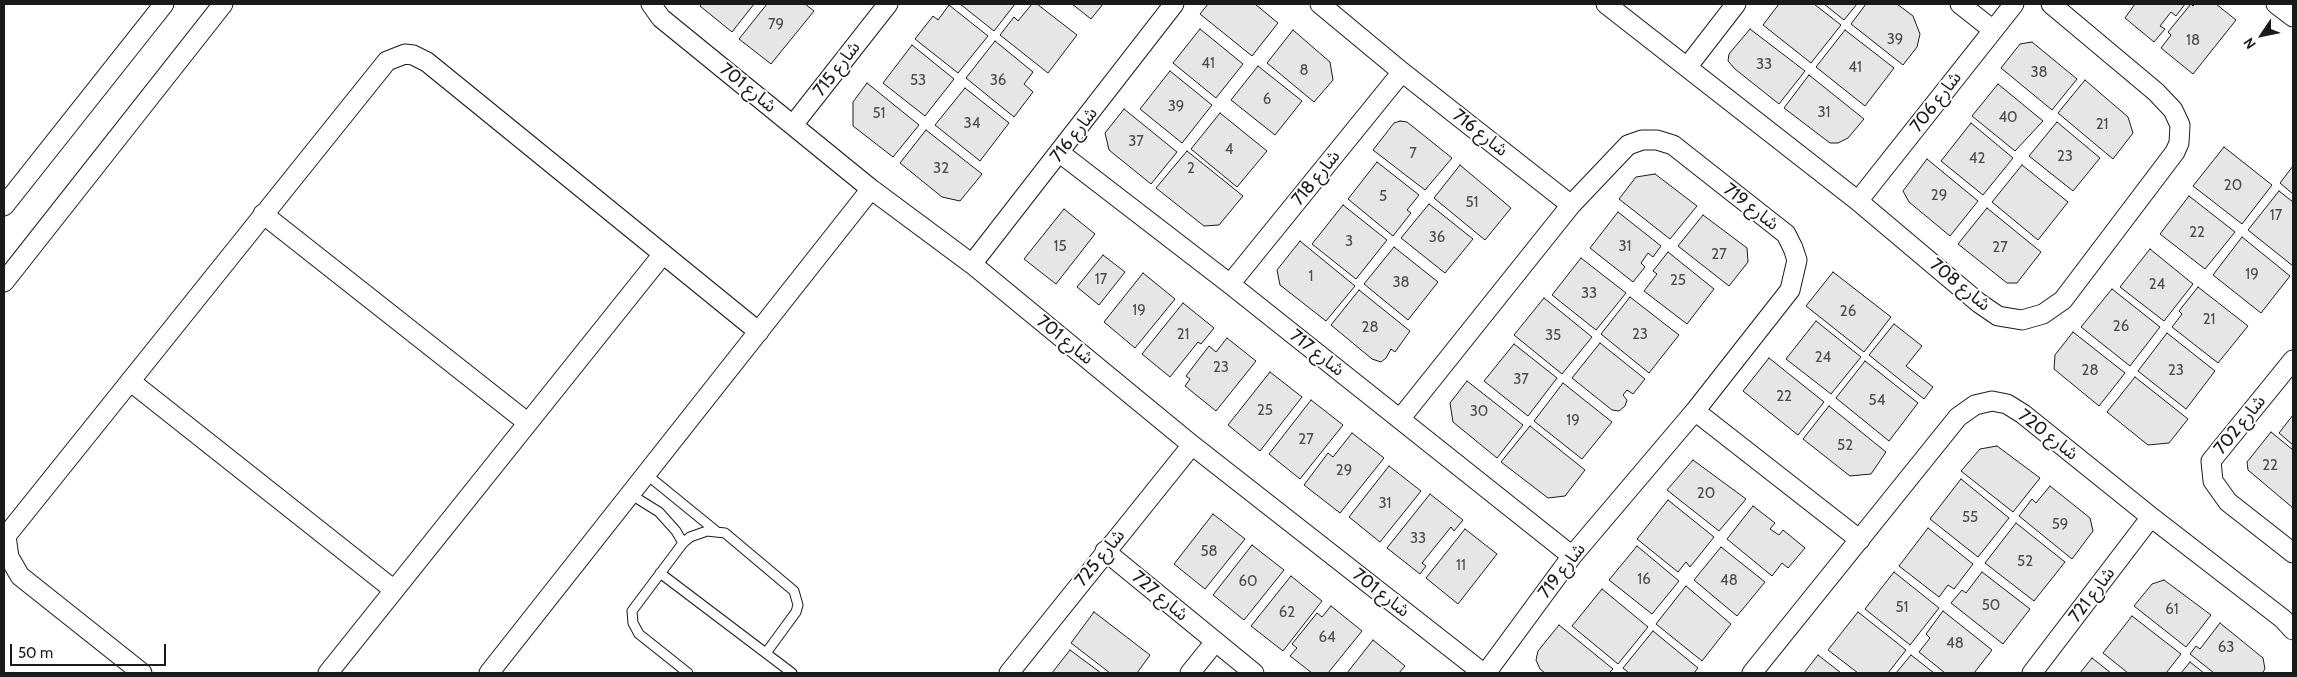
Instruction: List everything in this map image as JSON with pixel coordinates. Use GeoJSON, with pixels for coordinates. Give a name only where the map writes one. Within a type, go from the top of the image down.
{"type":"FeatureCollection","features":[{"type":"Feature","properties":{"kind":"street"},"geometry":{"type":"LineString","coordinates":[[4,206],[164,4]]}},
{"type":"Feature","properties":{"kind":"street"},"geometry":{"type":"LineString","coordinates":[[4,282],[223,4]]}},
{"type":"Feature","properties":{"kind":"street","name":"شارع 701"},"geometry":{"type":"LineString","coordinates":[[650,4],[661,18],[872,189],[972,264],[1192,445],[1484,673]]}},
{"type":"Feature","properties":{"kind":"street","name":"شارع 716"},"geometry":{"type":"LineString","coordinates":[[972,264],[1174,4]]}},
{"type":"Feature","properties":{"kind":"street","name":"شارع 716"},"geometry":{"type":"LineString","coordinates":[[1320,4],[1402,72],[1571,205]]}},
{"type":"Feature","properties":{"kind":"street","name":"شارع 708"},"geometry":{"type":"LineString","coordinates":[[1606,4],[1688,66],[1858,201],[1998,316],[2022,320],[2043,314],[2063,300],[2175,152],[2179,143],[2180,125],[2173,110],[2156,92],[2051,4]]}},
{"type":"Feature","properties":{"kind":"street"},"geometry":{"type":"LineString","coordinates":[[1688,66],[1736,4]]}},
{"type":"Feature","properties":{"kind":"street"},"geometry":{"type":"LineString","coordinates":[[1960,4],[1993,30]]}},
{"type":"Feature","properties":{"kind":"street","name":"شارع 706"},"geometry":{"type":"LineString","coordinates":[[1858,201],[2014,4]]}},
{"type":"Feature","properties":{"kind":"street"},"geometry":{"type":"LineString","coordinates":[[2276,4],[2293,17]]}},
{"type":"Feature","properties":{"kind":"street","name":"شارع 715"},"geometry":{"type":"LineString","coordinates":[[793,125],[879,7]]}},
{"type":"Feature","properties":{"kind":"street"},"geometry":{"type":"LineString","coordinates":[[142,673],[20,576],[9,558],[6,536],[380,68],[395,56],[413,55],[427,62],[759,332]]}},
{"type":"Feature","properties":{"kind":"street","name":"شارع 718"},"geometry":{"type":"LineString","coordinates":[[1230,284],[1402,72]]}},
{"type":"Feature","properties":{"kind":"street","name":"شارع 719"},"geometry":{"type":"LineString","coordinates":[[1400,418],[1571,205],[1628,145],[1642,140],[1657,140],[1673,145],[1786,234],[1797,260],[1790,290],[1695,410],[1572,556],[1484,673]]}},
{"type":"Feature","properties":{"kind":"street","name":"شارع 717"},"geometry":{"type":"LineString","coordinates":[[1060,153],[1230,284],[1572,556]]}},
{"type":"Feature","properties":{"kind":"street"},"geometry":{"type":"LineString","coordinates":[[488,673],[872,189]]}},
{"type":"Feature","properties":{"kind":"street"},"geometry":{"type":"LineString","coordinates":[[263,214],[528,423]]}},
{"type":"Feature","properties":{"kind":"street"},"geometry":{"type":"LineString","coordinates":[[328,673],[663,254]]}},
{"type":"Feature","properties":{"kind":"street","name":"شارع 702"},"geometry":{"type":"LineString","coordinates":[[2293,360],[2211,461],[2213,481],[2228,502],[2293,553]]}},
{"type":"Feature","properties":{"kind":"street"},"geometry":{"type":"LineString","coordinates":[[130,381],[394,590]]}},
{"type":"Feature","properties":{"kind":"street","name":"شارع 720"},"geometry":{"type":"LineString","coordinates":[[1752,673],[1958,417],[1975,405],[1992,401],[2007,404],[2023,414],[2151,517],[2283,619],[2293,630]]}},
{"type":"Feature","properties":{"kind":"street"},"geometry":{"type":"LineString","coordinates":[[1695,410],[1860,540]]}},
{"type":"Feature","properties":{"kind":"street","name":"شارع 725"},"geometry":{"type":"LineString","coordinates":[[1009,673],[1192,445]]}},
{"type":"Feature","properties":{"kind":"street","name":"شارع 721"},"geometry":{"type":"LineString","coordinates":[[2032,673],[2151,517]]}},
{"type":"Feature","properties":{"kind":"street","name":"شارع 727"},"geometry":{"type":"LineString","coordinates":[[1105,551],[1254,673]]}},
{"type":"Feature","properties":{"kind":"street"},"geometry":{"type":"LineString","coordinates":[[1190,673],[1214,642]]}},
{"type":"Feature","properties":{"kind":"lane"},"geometry":{"type":"LineString","coordinates":[[646,474],[716,531]]}},
{"type":"Feature","properties":{"kind":"lane"},"geometry":{"type":"LineString","coordinates":[[630,494],[659,512],[683,543]]}},
{"type":"Feature","properties":{"kind":"lane"},"geometry":{"type":"LineString","coordinates":[[688,673],[639,634],[632,623],[632,611],[683,543],[698,533],[716,531],[725,533],[794,591],[798,605],[793,619],[766,653]]}},
{"type":"Feature","properties":{"kind":"lane"},"geometry":{"type":"LineString","coordinates":[[660,573],[792,673]]}},
{"type":"Feature","properties":{"kind":"building"},"geometry":{"type":"Polygon","coordinates":[[[702,4],[754,4],[732,32],[700,6],[702,4]]]}},
{"type":"Feature","properties":{"kind":"building"},"geometry":{"type":"Polygon","coordinates":[[[767,4],[805,4],[814,11],[771,64],[739,39],[767,4]]]}},
{"type":"Feature","properties":{"kind":"building"},"geometry":{"type":"Polygon","coordinates":[[[960,4],[1015,4],[994,31],[960,4]]]}},
{"type":"Feature","properties":{"kind":"building"},"geometry":{"type":"Polygon","coordinates":[[[1032,4],[1037,4],[1077,35],[1048,73],[1000,35],[1014,17],[1018,21],[1032,4]]]}},
{"type":"Feature","properties":{"kind":"building"},"geometry":{"type":"Polygon","coordinates":[[[1072,4],[1103,4],[1091,19],[1072,4]]]}},
{"type":"Feature","properties":{"kind":"building"},"geometry":{"type":"Polygon","coordinates":[[[1208,4],[1255,4],[1278,23],[1252,56],[1200,14],[1208,4]]]}},
{"type":"Feature","properties":{"kind":"building"},"geometry":{"type":"Polygon","coordinates":[[[1779,4],[1814,4],[1841,25],[1811,63],[1763,25],[1779,4]]]}},
{"type":"Feature","properties":{"kind":"building"},"geometry":{"type":"Polygon","coordinates":[[[1824,4],[1857,4],[1844,20],[1824,4]]]}},
{"type":"Feature","properties":{"kind":"building"},"geometry":{"type":"Polygon","coordinates":[[[1866,4],[1897,4],[1913,16],[1920,34],[1917,47],[1903,65],[1851,24],[1866,4]]]}},
{"type":"Feature","properties":{"kind":"building"},"geometry":{"type":"Polygon","coordinates":[[[2135,4],[2185,4],[2176,16],[2171,12],[2160,26],[2165,29],[2154,42],[2125,18],[2135,4]]]}},
{"type":"Feature","properties":{"kind":"building"},"geometry":{"type":"Polygon","coordinates":[[[2191,4],[2193,6],[2195,4],[2216,4],[2236,20],[2193,74],[2161,48],[2171,35],[2168,32],[2191,4]]]}},
{"type":"Feature","properties":{"kind":"building"},"geometry":{"type":"Polygon","coordinates":[[[949,5],[988,36],[958,73],[915,39],[933,16],[938,20],[949,5]]]}},
{"type":"Feature","properties":{"kind":"building"},"geometry":{"type":"Polygon","coordinates":[[[1200,29],[1243,64],[1216,98],[1173,63],[1200,29]]]}},
{"type":"Feature","properties":{"kind":"building"},"geometry":{"type":"Polygon","coordinates":[[[1750,29],[1805,71],[1779,104],[1735,69],[1728,61],[1729,54],[1750,29]]]}},
{"type":"Feature","properties":{"kind":"building"},"geometry":{"type":"Polygon","coordinates":[[[1293,30],[1330,62],[1333,80],[1314,102],[1267,63],[1293,30]]]}},
{"type":"Feature","properties":{"kind":"building"},"geometry":{"type":"Polygon","coordinates":[[[1845,30],[1894,68],[1865,106],[1816,67],[1845,30]]]}},
{"type":"Feature","properties":{"kind":"building"},"geometry":{"type":"Polygon","coordinates":[[[995,41],[1033,72],[1024,84],[1033,92],[1014,117],[966,78],[995,41]]]}},
{"type":"Feature","properties":{"kind":"building"},"geometry":{"type":"Polygon","coordinates":[[[2032,42],[2077,79],[2052,110],[2001,68],[2020,44],[2032,42]]]}},
{"type":"Feature","properties":{"kind":"building"},"geometry":{"type":"Polygon","coordinates":[[[912,45],[954,79],[925,116],[883,83],[912,45]]]}},
{"type":"Feature","properties":{"kind":"building"},"geometry":{"type":"Polygon","coordinates":[[[1258,66],[1302,101],[1275,135],[1231,100],[1258,66]]]}},
{"type":"Feature","properties":{"kind":"building"},"geometry":{"type":"Polygon","coordinates":[[[1170,71],[1212,105],[1182,143],[1140,109],[1170,71]]]}},
{"type":"Feature","properties":{"kind":"building"},"geometry":{"type":"Polygon","coordinates":[[[1809,75],[1864,119],[1848,138],[1838,143],[1830,143],[1784,108],[1809,75]]]}},
{"type":"Feature","properties":{"kind":"building"},"geometry":{"type":"Polygon","coordinates":[[[2085,80],[2128,117],[2133,133],[2113,159],[2058,113],[2085,80]]]}},
{"type":"Feature","properties":{"kind":"building"},"geometry":{"type":"Polygon","coordinates":[[[867,83],[919,125],[893,157],[853,126],[853,102],[867,83]]]}},
{"type":"Feature","properties":{"kind":"building"},"geometry":{"type":"Polygon","coordinates":[[[1998,84],[2043,121],[2015,151],[1972,116],[1998,84]]]}},
{"type":"Feature","properties":{"kind":"building"},"geometry":{"type":"Polygon","coordinates":[[[965,88],[1009,123],[980,161],[935,125],[965,88]]]}},
{"type":"Feature","properties":{"kind":"building"},"geometry":{"type":"Polygon","coordinates":[[[1124,109],[1177,152],[1151,184],[1109,150],[1105,133],[1124,109]]]}},
{"type":"Feature","properties":{"kind":"building"},"geometry":{"type":"Polygon","coordinates":[[[1220,113],[1267,151],[1237,187],[1191,149],[1220,113]]]}},
{"type":"Feature","properties":{"kind":"building"},"geometry":{"type":"Polygon","coordinates":[[[1400,121],[1407,122],[1452,158],[1425,190],[1373,150],[1394,123],[1400,121]]]}},
{"type":"Feature","properties":{"kind":"building"},"geometry":{"type":"Polygon","coordinates":[[[2057,122],[2100,158],[2073,191],[2029,156],[2057,122]]]}},
{"type":"Feature","properties":{"kind":"building"},"geometry":{"type":"Polygon","coordinates":[[[1971,123],[2013,158],[1983,195],[1941,161],[1971,123]]]}},
{"type":"Feature","properties":{"kind":"building"},"geometry":{"type":"Polygon","coordinates":[[[926,130],[982,174],[960,201],[942,197],[900,163],[926,130]]]}},
{"type":"Feature","properties":{"kind":"building"},"geometry":{"type":"Polygon","coordinates":[[[2224,147],[2272,185],[2242,224],[2193,186],[2224,147]]]}},
{"type":"Feature","properties":{"kind":"building"},"geometry":{"type":"Polygon","coordinates":[[[1187,151],[1243,196],[1219,225],[1204,226],[1156,188],[1187,151]]]}},
{"type":"Feature","properties":{"kind":"building"},"geometry":{"type":"Polygon","coordinates":[[[1927,159],[1978,201],[1950,236],[1909,202],[1903,191],[1927,159]]]}},
{"type":"Feature","properties":{"kind":"building"},"geometry":{"type":"Polygon","coordinates":[[[1377,162],[1419,195],[1407,210],[1411,213],[1393,236],[1348,199],[1377,162]]]}},
{"type":"Feature","properties":{"kind":"building"},"geometry":{"type":"Polygon","coordinates":[[[1460,165],[1511,208],[1485,240],[1434,198],[1460,165]]]}},
{"type":"Feature","properties":{"kind":"building"},"geometry":{"type":"Polygon","coordinates":[[[2022,165],[2068,202],[2038,240],[1992,202],[2022,165]]]}},
{"type":"Feature","properties":{"kind":"building"},"geometry":{"type":"Polygon","coordinates":[[[2293,166],[2293,194],[2280,183],[2293,166]]]}},
{"type":"Feature","properties":{"kind":"building"},"geometry":{"type":"Polygon","coordinates":[[[1655,174],[1697,206],[1670,239],[1619,199],[1636,177],[1655,174]]]}},
{"type":"Feature","properties":{"kind":"building"},"geometry":{"type":"Polygon","coordinates":[[[2279,191],[2293,202],[2293,266],[2248,230],[2279,191]]]}},
{"type":"Feature","properties":{"kind":"building"},"geometry":{"type":"Polygon","coordinates":[[[2189,196],[2235,232],[2205,269],[2160,234],[2189,196]]]}},
{"type":"Feature","properties":{"kind":"building"},"geometry":{"type":"Polygon","coordinates":[[[1429,204],[1473,239],[1445,273],[1401,238],[1429,204]]]}},
{"type":"Feature","properties":{"kind":"building"},"geometry":{"type":"Polygon","coordinates":[[[1343,205],[1387,240],[1356,279],[1312,244],[1343,205]]]}},
{"type":"Feature","properties":{"kind":"building"},"geometry":{"type":"Polygon","coordinates":[[[1987,208],[2041,252],[2017,283],[2007,283],[1958,244],[1987,208]]]}},
{"type":"Feature","properties":{"kind":"building"},"geometry":{"type":"Polygon","coordinates":[[[1064,209],[1095,234],[1056,284],[1024,259],[1064,209]]]}},
{"type":"Feature","properties":{"kind":"building"},"geometry":{"type":"Polygon","coordinates":[[[1618,212],[1661,246],[1653,257],[1648,253],[1641,263],[1645,267],[1633,282],[1590,248],[1618,212]]]}},
{"type":"Feature","properties":{"kind":"building"},"geometry":{"type":"Polygon","coordinates":[[[1703,215],[1747,248],[1748,262],[1729,286],[1678,246],[1703,215]]]}},
{"type":"Feature","properties":{"kind":"building"},"geometry":{"type":"Polygon","coordinates":[[[2242,237],[2290,276],[2261,313],[2213,275],[2242,237]]]}},
{"type":"Feature","properties":{"kind":"building"},"geometry":{"type":"Polygon","coordinates":[[[1300,241],[1355,286],[1326,321],[1280,285],[1277,270],[1300,241]]]}},
{"type":"Feature","properties":{"kind":"building"},"geometry":{"type":"Polygon","coordinates":[[[1394,247],[1438,282],[1408,320],[1364,284],[1394,247]]]}},
{"type":"Feature","properties":{"kind":"building"},"geometry":{"type":"Polygon","coordinates":[[[2150,249],[2193,284],[2164,321],[2120,287],[2150,249]]]}},
{"type":"Feature","properties":{"kind":"building"},"geometry":{"type":"Polygon","coordinates":[[[1668,252],[1714,289],[1687,324],[1644,291],[1657,274],[1653,271],[1668,252]]]}},
{"type":"Feature","properties":{"kind":"building"},"geometry":{"type":"Polygon","coordinates":[[[1103,255],[1125,272],[1099,305],[1077,287],[1103,255]]]}},
{"type":"Feature","properties":{"kind":"building"},"geometry":{"type":"Polygon","coordinates":[[[1581,258],[1626,293],[1596,330],[1552,295],[1581,258]]]}},
{"type":"Feature","properties":{"kind":"building"},"geometry":{"type":"Polygon","coordinates":[[[1833,272],[1891,317],[1864,352],[1806,306],[1833,272]]]}},
{"type":"Feature","properties":{"kind":"building"},"geometry":{"type":"Polygon","coordinates":[[[1143,273],[1175,299],[1135,348],[1104,322],[1143,273]]]}},
{"type":"Feature","properties":{"kind":"building"},"geometry":{"type":"Polygon","coordinates":[[[2198,287],[2248,326],[2218,363],[2172,327],[2182,314],[2179,311],[2198,287]]]}},
{"type":"Feature","properties":{"kind":"building"},"geometry":{"type":"Polygon","coordinates":[[[2112,289],[2160,327],[2130,366],[2081,327],[2112,289]]]}},
{"type":"Feature","properties":{"kind":"building"},"geometry":{"type":"Polygon","coordinates":[[[1359,290],[1410,331],[1395,352],[1391,349],[1386,358],[1381,362],[1372,359],[1331,325],[1359,290]]]}},
{"type":"Feature","properties":{"kind":"building"},"geometry":{"type":"Polygon","coordinates":[[[1630,297],[1679,335],[1649,373],[1601,334],[1630,297]]]}},
{"type":"Feature","properties":{"kind":"building"},"geometry":{"type":"Polygon","coordinates":[[[1544,298],[1592,337],[1562,374],[1514,335],[1544,298]]]}},
{"type":"Feature","properties":{"kind":"building"},"geometry":{"type":"Polygon","coordinates":[[[1183,303],[1214,328],[1201,344],[1198,342],[1170,377],[1142,354],[1183,303]]]}},
{"type":"Feature","properties":{"kind":"building"},"geometry":{"type":"Polygon","coordinates":[[[1816,321],[1861,357],[1831,394],[1786,359],[1816,321]]]}},
{"type":"Feature","properties":{"kind":"building"},"geometry":{"type":"Polygon","coordinates":[[[1894,324],[1922,346],[1906,366],[1933,387],[1924,399],[1869,355],[1894,324]]]}},
{"type":"Feature","properties":{"kind":"building"},"geometry":{"type":"Polygon","coordinates":[[[2073,332],[2125,373],[2099,406],[2054,369],[2055,355],[2073,332]]]}},
{"type":"Feature","properties":{"kind":"building"},"geometry":{"type":"Polygon","coordinates":[[[2167,333],[2215,371],[2186,409],[2138,371],[2167,333]]]}},
{"type":"Feature","properties":{"kind":"building"},"geometry":{"type":"Polygon","coordinates":[[[1227,338],[1256,361],[1216,411],[1185,386],[1190,379],[1186,376],[1209,346],[1216,352],[1227,338]]]}},
{"type":"Feature","properties":{"kind":"building"},"geometry":{"type":"Polygon","coordinates":[[[1600,343],[1645,379],[1633,394],[1627,390],[1623,395],[1627,400],[1625,406],[1619,411],[1612,410],[1572,378],[1600,343]]]}},
{"type":"Feature","properties":{"kind":"building"},"geometry":{"type":"Polygon","coordinates":[[[1514,344],[1557,378],[1528,416],[1484,381],[1514,344]]]}},
{"type":"Feature","properties":{"kind":"building"},"geometry":{"type":"Polygon","coordinates":[[[1769,358],[1824,402],[1798,435],[1743,391],[1769,358]]]}},
{"type":"Feature","properties":{"kind":"building"},"geometry":{"type":"Polygon","coordinates":[[[1865,361],[1918,403],[1889,441],[1836,398],[1865,361]]]}},
{"type":"Feature","properties":{"kind":"building"},"geometry":{"type":"Polygon","coordinates":[[[1270,372],[1302,397],[1260,451],[1228,425],[1270,372]]]}},
{"type":"Feature","properties":{"kind":"building"},"geometry":{"type":"Polygon","coordinates":[[[2135,377],[2188,419],[2169,443],[2148,445],[2107,412],[2135,377]]]}},
{"type":"Feature","properties":{"kind":"building"},"geometry":{"type":"Polygon","coordinates":[[[1467,381],[1523,425],[1497,458],[1453,422],[1450,403],[1467,381]]]}},
{"type":"Feature","properties":{"kind":"building"},"geometry":{"type":"Polygon","coordinates":[[[1563,383],[1612,422],[1582,459],[1534,421],[1563,383]]]}},
{"type":"Feature","properties":{"kind":"building"},"geometry":{"type":"Polygon","coordinates":[[[1311,400],[1343,425],[1300,479],[1269,454],[1311,400]]]}},
{"type":"Feature","properties":{"kind":"building"},"geometry":{"type":"Polygon","coordinates":[[[1829,406],[1886,452],[1871,474],[1850,476],[1803,439],[1829,406]]]}},
{"type":"Feature","properties":{"kind":"building"},"geometry":{"type":"Polygon","coordinates":[[[2293,415],[2293,445],[2279,433],[2293,415]]]}},
{"type":"Feature","properties":{"kind":"building"},"geometry":{"type":"Polygon","coordinates":[[[1530,426],[1585,470],[1565,496],[1548,498],[1501,462],[1530,426]]]}},
{"type":"Feature","properties":{"kind":"building"},"geometry":{"type":"Polygon","coordinates":[[[2271,432],[2293,450],[2293,508],[2248,470],[2247,462],[2271,432]]]}},
{"type":"Feature","properties":{"kind":"building"},"geometry":{"type":"Polygon","coordinates":[[[1352,433],[1384,458],[1340,513],[1304,485],[1328,453],[1333,457],[1352,433]]]}},
{"type":"Feature","properties":{"kind":"building"},"geometry":{"type":"Polygon","coordinates":[[[1997,446],[2040,478],[2013,512],[1961,471],[1980,449],[1997,446]]]}},
{"type":"Feature","properties":{"kind":"building"},"geometry":{"type":"Polygon","coordinates":[[[1693,460],[1746,499],[1719,531],[1667,490],[1693,460]]]}},
{"type":"Feature","properties":{"kind":"building"},"geometry":{"type":"Polygon","coordinates":[[[1389,466],[1421,491],[1380,542],[1349,517],[1389,466]]]}},
{"type":"Feature","properties":{"kind":"building"},"geometry":{"type":"Polygon","coordinates":[[[1961,479],[2009,518],[1978,557],[1930,519],[1961,479]]]}},
{"type":"Feature","properties":{"kind":"building"},"geometry":{"type":"Polygon","coordinates":[[[2050,486],[2090,518],[2093,531],[2072,559],[2019,516],[2032,499],[2036,503],[2050,486]]]}},
{"type":"Feature","properties":{"kind":"building"},"geometry":{"type":"Polygon","coordinates":[[[1430,494],[1463,520],[1454,531],[1451,527],[1422,563],[1426,566],[1420,574],[1387,548],[1430,494]]]}},
{"type":"Feature","properties":{"kind":"building"},"geometry":{"type":"Polygon","coordinates":[[[1668,500],[1714,537],[1690,567],[1686,562],[1678,572],[1637,539],[1668,500]]]}},
{"type":"Feature","properties":{"kind":"building"},"geometry":{"type":"Polygon","coordinates":[[[1753,506],[1775,523],[1770,529],[1779,535],[1783,530],[1805,548],[1788,568],[1782,563],[1772,576],[1727,539],[1753,506]]]}},
{"type":"Feature","properties":{"kind":"building"},"geometry":{"type":"Polygon","coordinates":[[[1213,514],[1245,539],[1205,589],[1174,564],[1213,514]]]}},
{"type":"Feature","properties":{"kind":"building"},"geometry":{"type":"Polygon","coordinates":[[[2016,523],[2065,562],[2034,601],[1985,563],[2016,523]]]}},
{"type":"Feature","properties":{"kind":"building"},"geometry":{"type":"Polygon","coordinates":[[[1928,528],[1973,564],[1954,589],[1948,585],[1939,597],[1899,566],[1928,528]]]}},
{"type":"Feature","properties":{"kind":"building"},"geometry":{"type":"Polygon","coordinates":[[[1465,529],[1497,554],[1458,604],[1426,578],[1465,529]]]}},
{"type":"Feature","properties":{"kind":"building"},"geometry":{"type":"Polygon","coordinates":[[[1252,545],[1284,570],[1244,620],[1213,595],[1252,545]]]}},
{"type":"Feature","properties":{"kind":"building"},"geometry":{"type":"Polygon","coordinates":[[[1637,546],[1679,581],[1652,614],[1609,580],[1637,546]]]}},
{"type":"Feature","properties":{"kind":"building"},"geometry":{"type":"Polygon","coordinates":[[[1721,547],[1765,582],[1737,616],[1694,580],[1721,547]]]}},
{"type":"Feature","properties":{"kind":"building"},"geometry":{"type":"Polygon","coordinates":[[[1894,572],[1939,608],[1910,645],[1865,609],[1894,572]]]}},
{"type":"Feature","properties":{"kind":"building"},"geometry":{"type":"Polygon","coordinates":[[[1982,572],[2030,609],[2003,644],[1951,603],[1962,590],[1966,593],[1982,572]]]}},
{"type":"Feature","properties":{"kind":"building"},"geometry":{"type":"Polygon","coordinates":[[[1291,576],[1322,601],[1283,651],[1251,626],[1291,576]]]}},
{"type":"Feature","properties":{"kind":"building"},"geometry":{"type":"Polygon","coordinates":[[[2164,580],[2211,615],[2186,647],[2134,606],[2152,584],[2164,580]]]}},
{"type":"Feature","properties":{"kind":"building"},"geometry":{"type":"Polygon","coordinates":[[[1686,586],[1731,624],[1702,661],[1656,624],[1686,586]]]}},
{"type":"Feature","properties":{"kind":"building"},"geometry":{"type":"Polygon","coordinates":[[[1602,589],[1648,627],[1618,664],[1572,626],[1602,589]]]}},
{"type":"Feature","properties":{"kind":"building"},"geometry":{"type":"Polygon","coordinates":[[[1331,606],[1362,631],[1328,673],[1312,673],[1290,656],[1297,648],[1292,644],[1317,613],[1322,617],[1331,606]]]}},
{"type":"Feature","properties":{"kind":"building"},"geometry":{"type":"Polygon","coordinates":[[[1943,611],[1992,650],[1974,673],[1945,673],[1919,652],[1930,638],[1926,634],[1943,611]]]}},
{"type":"Feature","properties":{"kind":"building"},"geometry":{"type":"Polygon","coordinates":[[[1094,612],[1150,655],[1137,673],[1110,673],[1071,643],[1094,612]]]}},
{"type":"Feature","properties":{"kind":"building"},"geometry":{"type":"Polygon","coordinates":[[[1858,612],[1906,650],[1888,673],[1858,673],[1828,650],[1858,612]]]}},
{"type":"Feature","properties":{"kind":"building"},"geometry":{"type":"Polygon","coordinates":[[[2132,616],[2181,654],[2166,673],[2128,673],[2103,653],[2132,616]]]}},
{"type":"Feature","properties":{"kind":"building"},"geometry":{"type":"Polygon","coordinates":[[[2220,623],[2263,658],[2265,669],[2262,673],[2214,673],[2190,654],[2196,646],[2200,649],[2220,623]]]}},
{"type":"Feature","properties":{"kind":"building"},"geometry":{"type":"Polygon","coordinates":[[[1559,625],[1613,669],[1609,673],[1545,673],[1540,669],[1536,660],[1538,651],[1559,625]]]}},
{"type":"Feature","properties":{"kind":"building"},"geometry":{"type":"Polygon","coordinates":[[[1653,631],[1698,668],[1694,673],[1629,673],[1623,668],[1653,631]]]}},
{"type":"Feature","properties":{"kind":"building"},"geometry":{"type":"Polygon","coordinates":[[[1373,640],[1405,666],[1399,673],[1347,673],[1373,640]]]}},
{"type":"Feature","properties":{"kind":"building"},"geometry":{"type":"Polygon","coordinates":[[[1070,650],[1101,673],[1052,673],[1070,650]]]}},
{"type":"Feature","properties":{"kind":"building"},"geometry":{"type":"Polygon","coordinates":[[[1818,655],[1841,673],[1804,673],[1818,655]]]}},
{"type":"Feature","properties":{"kind":"building"},"geometry":{"type":"Polygon","coordinates":[[[1911,655],[1934,673],[1896,673],[1911,655]]]}},
{"type":"Feature","properties":{"kind":"building"},"geometry":{"type":"Polygon","coordinates":[[[2092,658],[2111,673],[2080,673],[2092,658]]]}},
{"type":"Feature","properties":{"kind":"building"},"geometry":{"type":"Polygon","coordinates":[[[2190,662],[2204,673],[2181,673],[2190,662]]]}}]}
